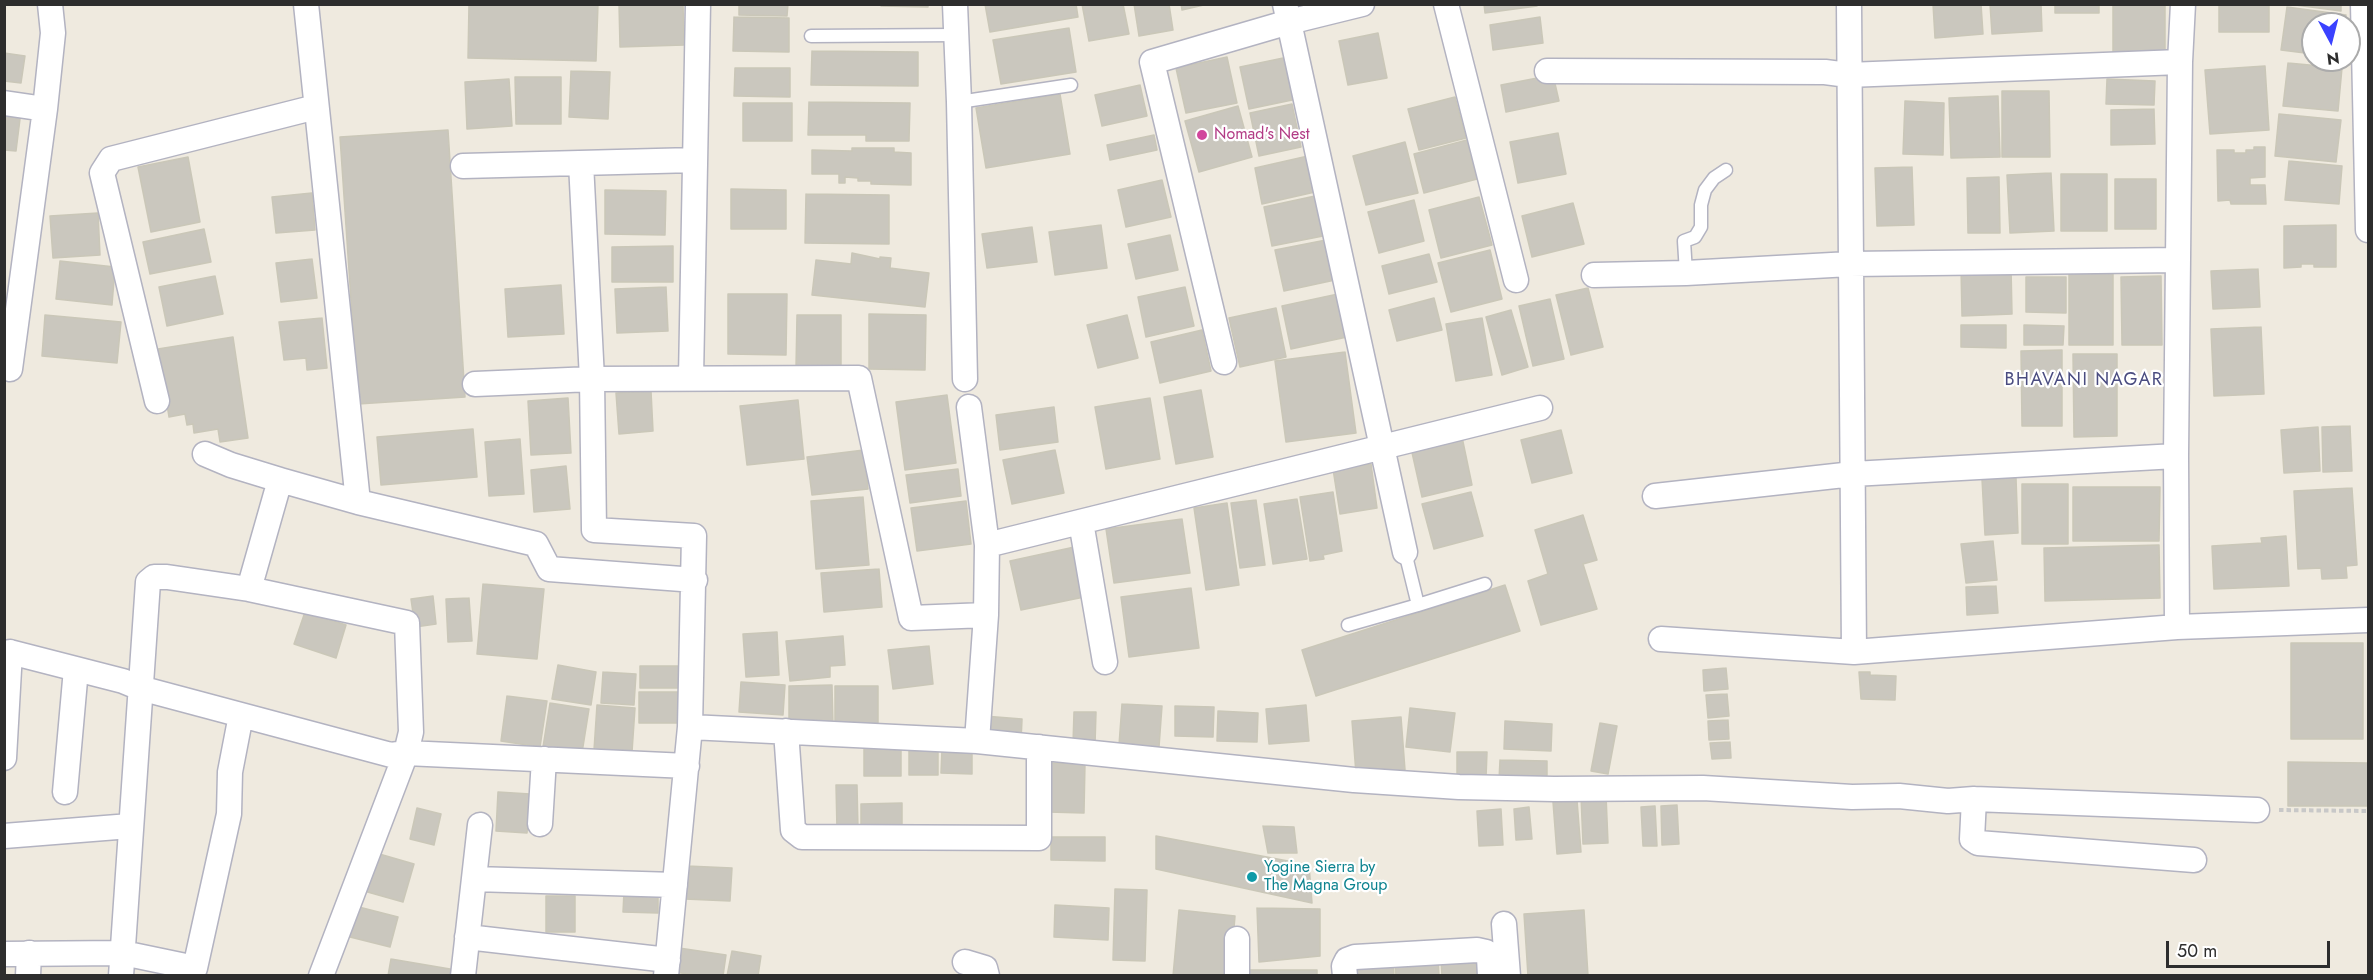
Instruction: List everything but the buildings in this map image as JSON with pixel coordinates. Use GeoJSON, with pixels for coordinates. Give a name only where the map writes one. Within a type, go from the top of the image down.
{"type":"FeatureCollection","features":[{"type":"Feature","properties":{"kind":"street"},"geometry":{"type":"LineString","coordinates":[[10,369],[45,109],[53,33],[50,4]]}},
{"type":"Feature","properties":{"kind":"street"},"geometry":{"type":"LineString","coordinates":[[306,4],[358,502]]}},
{"type":"Feature","properties":{"kind":"street"},"geometry":{"type":"LineString","coordinates":[[691,378],[698,4]]}},
{"type":"Feature","properties":{"kind":"street"},"geometry":{"type":"LineString","coordinates":[[955,4],[965,379]]}},
{"type":"Feature","properties":{"kind":"street"},"geometry":{"type":"LineString","coordinates":[[1224,362],[1152,62],[1287,13],[1362,4]]}},
{"type":"Feature","properties":{"kind":"street"},"geometry":{"type":"LineString","coordinates":[[1446,4],[1516,280]]}},
{"type":"Feature","properties":{"kind":"street"},"geometry":{"type":"LineString","coordinates":[[1849,4],[1854,652]]}},
{"type":"Feature","properties":{"kind":"street"},"geometry":{"type":"LineString","coordinates":[[2177,627],[2176,456],[2180,62],[2183,4]]}},
{"type":"Feature","properties":{"kind":"street"},"geometry":{"type":"LineString","coordinates":[[2363,4],[2368,230]]}},
{"type":"Feature","properties":{"kind":"street"},"geometry":{"type":"LineString","coordinates":[[1287,13],[1405,552]]}},
{"type":"Feature","properties":{"kind":"street"},"geometry":{"type":"LineString","coordinates":[[1547,71],[1825,72],[1848,75],[2180,62]]}},
{"type":"Feature","properties":{"kind":"street"},"geometry":{"type":"LineString","coordinates":[[4,103],[45,109]]}},
{"type":"Feature","properties":{"kind":"street"},"geometry":{"type":"LineString","coordinates":[[157,401],[102,173],[111,159],[316,107]]}},
{"type":"Feature","properties":{"kind":"street"},"geometry":{"type":"LineString","coordinates":[[463,166],[695,160]]}},
{"type":"Feature","properties":{"kind":"street"},"geometry":{"type":"LineString","coordinates":[[467,938],[667,968],[690,727],[694,536],[594,530],[592,379],[581,163]]}},
{"type":"Feature","properties":{"kind":"street"},"geometry":{"type":"LineString","coordinates":[[1594,275],[1686,273],[1850,264],[2178,260]]}},
{"type":"Feature","properties":{"kind":"street"},"geometry":{"type":"LineString","coordinates":[[475,384],[592,379],[859,378],[911,618],[986,615]]}},
{"type":"Feature","properties":{"kind":"street"},"geometry":{"type":"LineString","coordinates":[[969,407],[987,545],[986,615],[977,741]]}},
{"type":"Feature","properties":{"kind":"street"},"geometry":{"type":"LineString","coordinates":[[987,545],[1540,408]]}},
{"type":"Feature","properties":{"kind":"street"},"geometry":{"type":"LineString","coordinates":[[205,454],[231,465],[358,502],[536,544],[549,569],[694,580]]}},
{"type":"Feature","properties":{"kind":"street"},"geometry":{"type":"LineString","coordinates":[[1655,496],[1853,474],[2176,456]]}},
{"type":"Feature","properties":{"kind":"street"},"geometry":{"type":"LineString","coordinates":[[249,589],[280,480]]}},
{"type":"Feature","properties":{"kind":"street"},"geometry":{"type":"LineString","coordinates":[[1081,522],[1106,662]]}},
{"type":"Feature","properties":{"kind":"street"},"geometry":{"type":"LineString","coordinates":[[122,964],[148,582],[154,577],[167,577],[249,589],[407,623],[411,732],[406,753],[321,975]]}},
{"type":"Feature","properties":{"kind":"street"},"geometry":{"type":"LineString","coordinates":[[1661,639],[1854,652],[2177,627],[2368,620]]}},
{"type":"Feature","properties":{"kind":"street"},"geometry":{"type":"LineString","coordinates":[[4,758],[7,653],[123,681],[140,688],[391,755],[406,753],[687,766]]}},
{"type":"Feature","properties":{"kind":"street"},"geometry":{"type":"LineString","coordinates":[[64,792],[76,669]]}},
{"type":"Feature","properties":{"kind":"street"},"geometry":{"type":"LineString","coordinates":[[4,936],[17,959],[195,968],[229,814],[230,772],[241,715]]}},
{"type":"Feature","properties":{"kind":"street"},"geometry":{"type":"LineString","coordinates":[[690,727],[977,741],[1354,780],[1459,787],[1703,788],[1852,797],[1899,796],[1948,801],[1974,799],[2257,810]]}},
{"type":"Feature","properties":{"kind":"street"},"geometry":{"type":"LineString","coordinates":[[786,731],[793,830],[802,837],[1039,838],[1039,747]]}},
{"type":"Feature","properties":{"kind":"street"},"geometry":{"type":"LineString","coordinates":[[540,824],[544,759]]}},
{"type":"Feature","properties":{"kind":"street"},"geometry":{"type":"LineString","coordinates":[[1974,799],[1972,839],[1978,843],[2194,860]]}},
{"type":"Feature","properties":{"kind":"street"},"geometry":{"type":"LineString","coordinates":[[463,975],[480,825]]}},
{"type":"Feature","properties":{"kind":"street"},"geometry":{"type":"LineString","coordinates":[[4,836],[130,826]]}},
{"type":"Feature","properties":{"kind":"street"},"geometry":{"type":"LineString","coordinates":[[474,879],[675,885]]}},
{"type":"Feature","properties":{"kind":"street"},"geometry":{"type":"LineString","coordinates":[[1504,924],[1508,975]]}},
{"type":"Feature","properties":{"kind":"street"},"geometry":{"type":"LineString","coordinates":[[1237,939],[1237,975]]}},
{"type":"Feature","properties":{"kind":"street"},"geometry":{"type":"LineString","coordinates":[[1345,975],[1344,966],[1347,960],[1355,957],[1477,950],[1486,952],[1489,957],[1490,975]]}},
{"type":"Feature","properties":{"kind":"street"},"geometry":{"type":"LineString","coordinates":[[965,962],[985,968],[987,975]]}},
{"type":"Feature","properties":{"kind":"lane"},"geometry":{"type":"LineString","coordinates":[[811,36],[956,35]]}},
{"type":"Feature","properties":{"kind":"lane"},"geometry":{"type":"LineString","coordinates":[[959,102],[1071,85]]}},
{"type":"Feature","properties":{"kind":"lane"},"geometry":{"type":"LineString","coordinates":[[1686,273],[1684,241],[1695,237],[1701,227],[1701,205],[1705,190],[1714,178],[1726,170]]}},
{"type":"Feature","properties":{"kind":"lane"},"geometry":{"type":"LineString","coordinates":[[1405,552],[1418,605]]}},
{"type":"Feature","properties":{"kind":"lane"},"geometry":{"type":"LineString","coordinates":[[1348,625],[1485,584]]}},
{"type":"Feature","properties":{"kind":"path"},"geometry":{"type":"LineString","coordinates":[[2257,810],[2368,811]]}},
{"type":"Feature","properties":{"kind":"place","name":"Nomad's Nest"},"geometry":{"type":"Point","coordinates":[1202,135]}},
{"type":"Feature","properties":{"kind":"place","name":"Yogine Sierra by The Magna Group"},"geometry":{"type":"Point","coordinates":[1252,877]}},
{"type":"Feature","properties":{"kind":"district","name":"BHAVANI NAGAR"},"geometry":{"type":"Point","coordinates":[2084,381]}}]}
